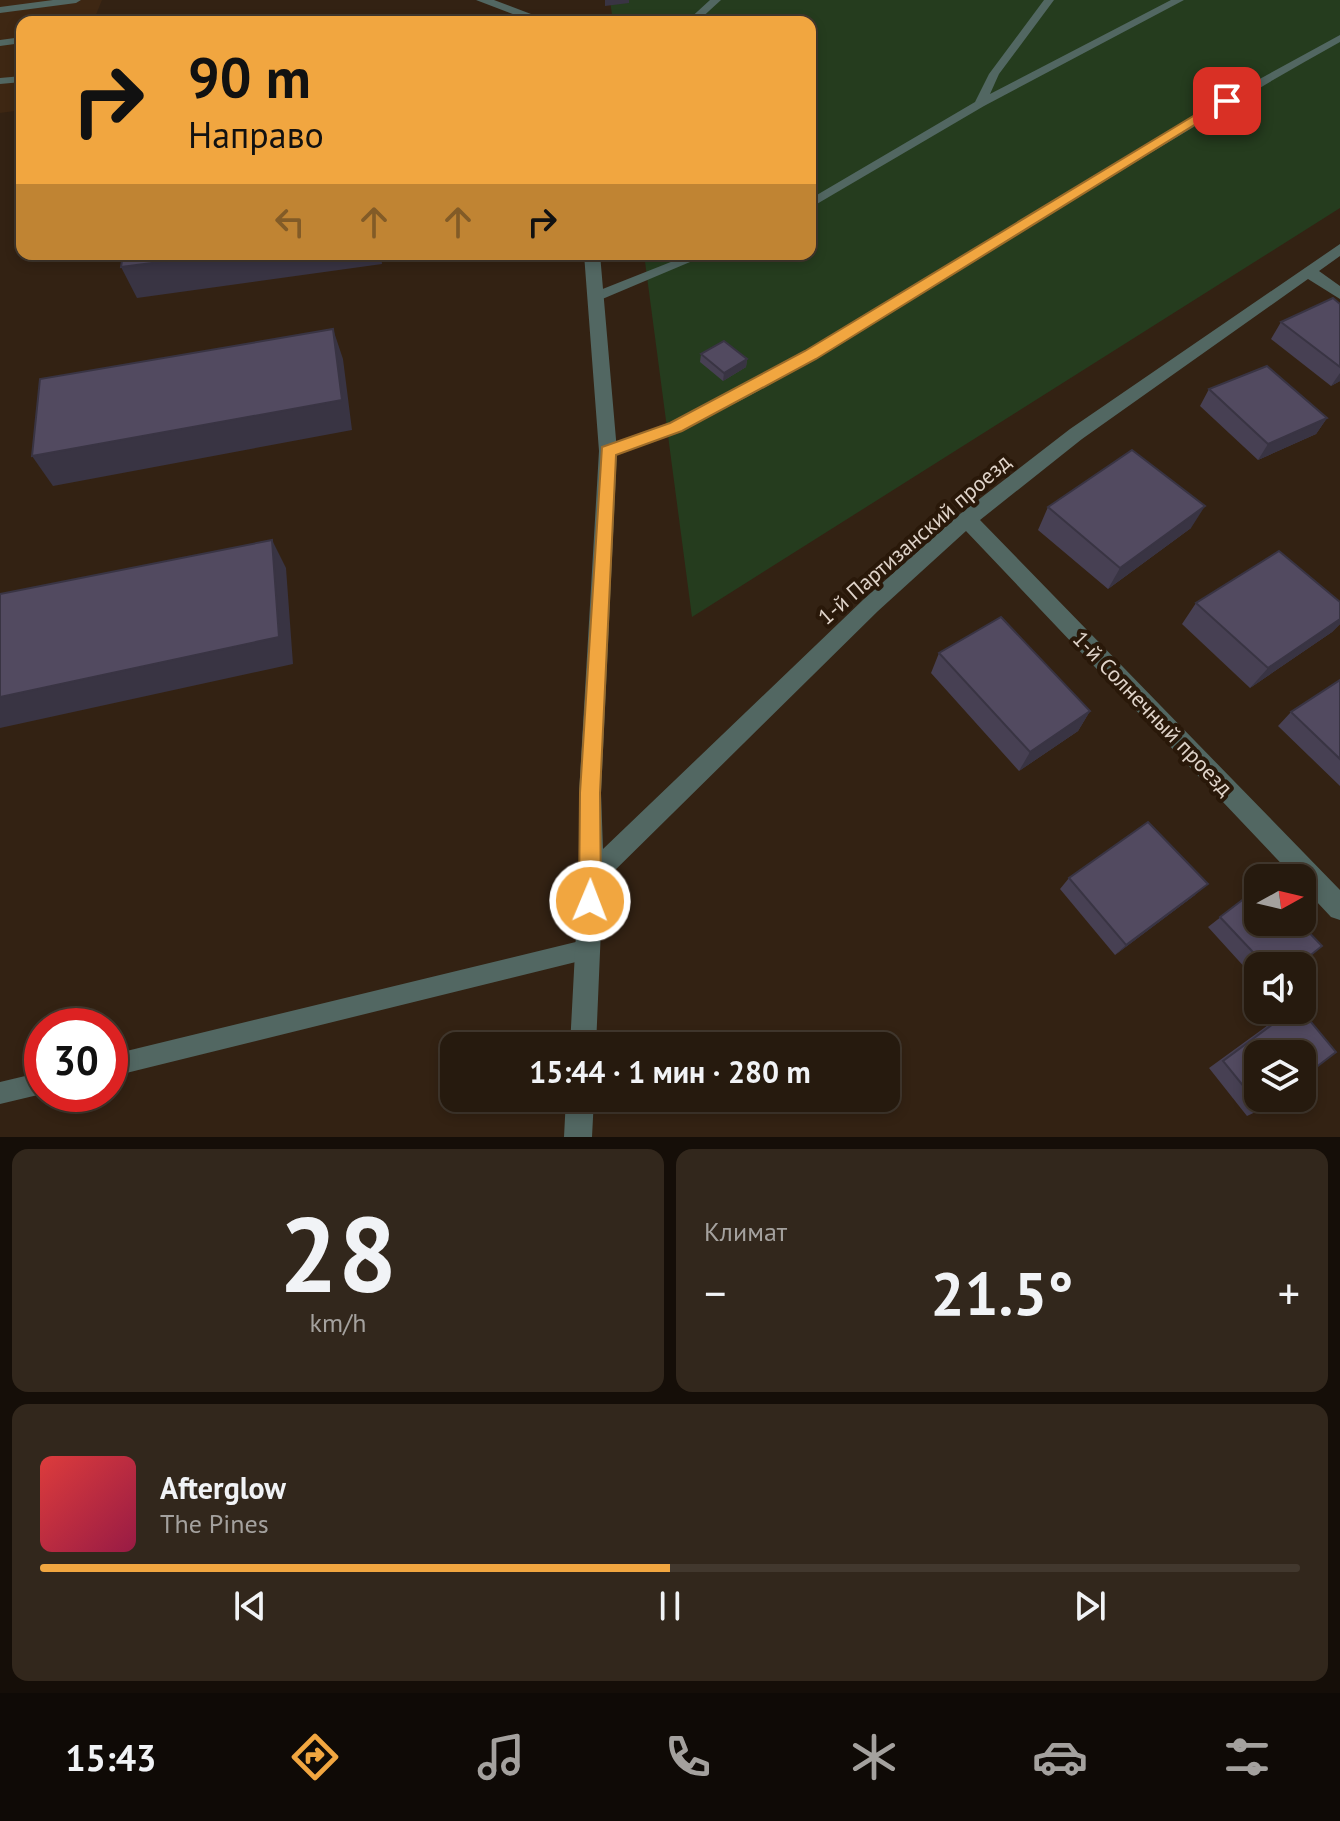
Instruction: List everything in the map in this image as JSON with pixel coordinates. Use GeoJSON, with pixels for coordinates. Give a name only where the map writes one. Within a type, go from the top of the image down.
{"type":"FeatureCollection","features":[{"type":"Feature","properties":{"kind":"street"},"geometry":{"type":"LineString","coordinates":[[482,0],[529,16]]}},
{"type":"Feature","properties":{"kind":"street","name":"1-й Партизанский проезд"},"geometry":{"type":"LineString","coordinates":[[591,877],[871,605],[967,519],[1076,434],[1310,273],[1340,249]]}},
{"type":"Feature","properties":{"kind":"street"},"geometry":{"type":"LineString","coordinates":[[584,1032],[591,877],[590,793],[608,451],[592,260]]}},
{"type":"Feature","properties":{"kind":"street"},"geometry":{"type":"LineString","coordinates":[[1310,273],[1340,294]]}},
{"type":"Feature","properties":{"kind":"street","name":"1-й Солнечный проезд"},"geometry":{"type":"LineString","coordinates":[[967,519],[1340,908]]}},
{"type":"Feature","properties":{"kind":"street"},"geometry":{"type":"LineString","coordinates":[[578,1137],[579,1112]]}},
{"type":"Feature","properties":{"kind":"lane"},"geometry":{"type":"LineString","coordinates":[[0,10],[76,0]]}},
{"type":"Feature","properties":{"kind":"lane"},"geometry":{"type":"LineString","coordinates":[[698,16],[716,0]]}},
{"type":"Feature","properties":{"kind":"lane"},"geometry":{"type":"LineString","coordinates":[[980,104],[994,74],[1049,0]]}},
{"type":"Feature","properties":{"kind":"lane"},"geometry":{"type":"LineString","coordinates":[[816,200],[980,104],[1179,0]]}},
{"type":"Feature","properties":{"kind":"lane"},"geometry":{"type":"LineString","coordinates":[[608,451],[676,427],[811,355],[1227,101],[1340,38]]}},
{"type":"Feature","properties":{"kind":"lane"},"geometry":{"type":"LineString","coordinates":[[595,297],[688,260]]}},
{"type":"Feature","properties":{"kind":"lane"},"geometry":{"type":"LineString","coordinates":[[128,1062],[588,949]]}},
{"type":"Feature","properties":{"kind":"lane"},"geometry":{"type":"LineString","coordinates":[[0,1093],[24,1087]]}},
{"type":"Feature","properties":{"kind":"shaded area"},"geometry":{"type":"Polygon","coordinates":[[[0,0],[102,0],[95,16],[16,16],[16,111],[0,113],[0,0]]]}},
{"type":"Feature","properties":{"kind":"green space"},"geometry":{"type":"Polygon","coordinates":[[[610,0],[1340,0],[1340,208],[692,617],[645,260],[816,260],[816,16],[612,16],[610,0]]]}},
{"type":"Feature","properties":{"kind":"building"},"geometry":{"type":"Polygon","coordinates":[[[122,260],[175,260],[121,267],[122,260]]]}},
{"type":"Feature","properties":{"kind":"building"},"geometry":{"type":"Polygon","coordinates":[[[1333,298],[1340,304],[1340,367],[1281,322],[1333,298]]]}},
{"type":"Feature","properties":{"kind":"building"},"geometry":{"type":"Polygon","coordinates":[[[333,329],[342,400],[32,456],[40,379],[333,329]]]}},
{"type":"Feature","properties":{"kind":"building"},"geometry":{"type":"Polygon","coordinates":[[[724,341],[747,359],[724,373],[701,354],[724,341]]]}},
{"type":"Feature","properties":{"kind":"building"},"geometry":{"type":"Polygon","coordinates":[[[1267,366],[1327,418],[1268,444],[1209,389],[1267,366]]]}},
{"type":"Feature","properties":{"kind":"building"},"geometry":{"type":"Polygon","coordinates":[[[1132,450],[1205,506],[1120,568],[1048,507],[1132,450]]]}},
{"type":"Feature","properties":{"kind":"building"},"geometry":{"type":"Polygon","coordinates":[[[272,540],[279,637],[0,697],[0,594],[272,540]]]}},
{"type":"Feature","properties":{"kind":"building"},"geometry":{"type":"Polygon","coordinates":[[[1279,551],[1340,602],[1340,619],[1268,668],[1196,603],[1279,551]]]}},
{"type":"Feature","properties":{"kind":"building"},"geometry":{"type":"Polygon","coordinates":[[[1001,617],[1090,711],[1030,752],[939,653],[1001,617]]]}},
{"type":"Feature","properties":{"kind":"building"},"geometry":{"type":"Polygon","coordinates":[[[1340,680],[1340,759],[1291,712],[1340,680]]]}},
{"type":"Feature","properties":{"kind":"building"},"geometry":{"type":"Polygon","coordinates":[[[1148,822],[1208,884],[1126,945],[1069,878],[1148,822]]]}},
{"type":"Feature","properties":{"kind":"building"},"geometry":{"type":"Polygon","coordinates":[[[1244,899],[1244,936],[1312,936],[1322,946],[1314,952],[1253,952],[1220,917],[1244,899]]]}},
{"type":"Feature","properties":{"kind":"building"},"geometry":{"type":"Polygon","coordinates":[[[1273,1024],[1313,1024],[1336,1052],[1316,1067],[1316,1040],[1251,1040],[1273,1024]]]}},
{"type":"Feature","properties":{"kind":"building"},"geometry":{"type":"Polygon","coordinates":[[[1244,1045],[1244,1087],[1223,1061],[1244,1045]]]}},
{"type":"Feature","properties":{"kind":"route"},"geometry":{"type":"LineString","coordinates":[[590,901],[590,793],[608,451],[676,427],[811,355],[1227,101]]}}]}
